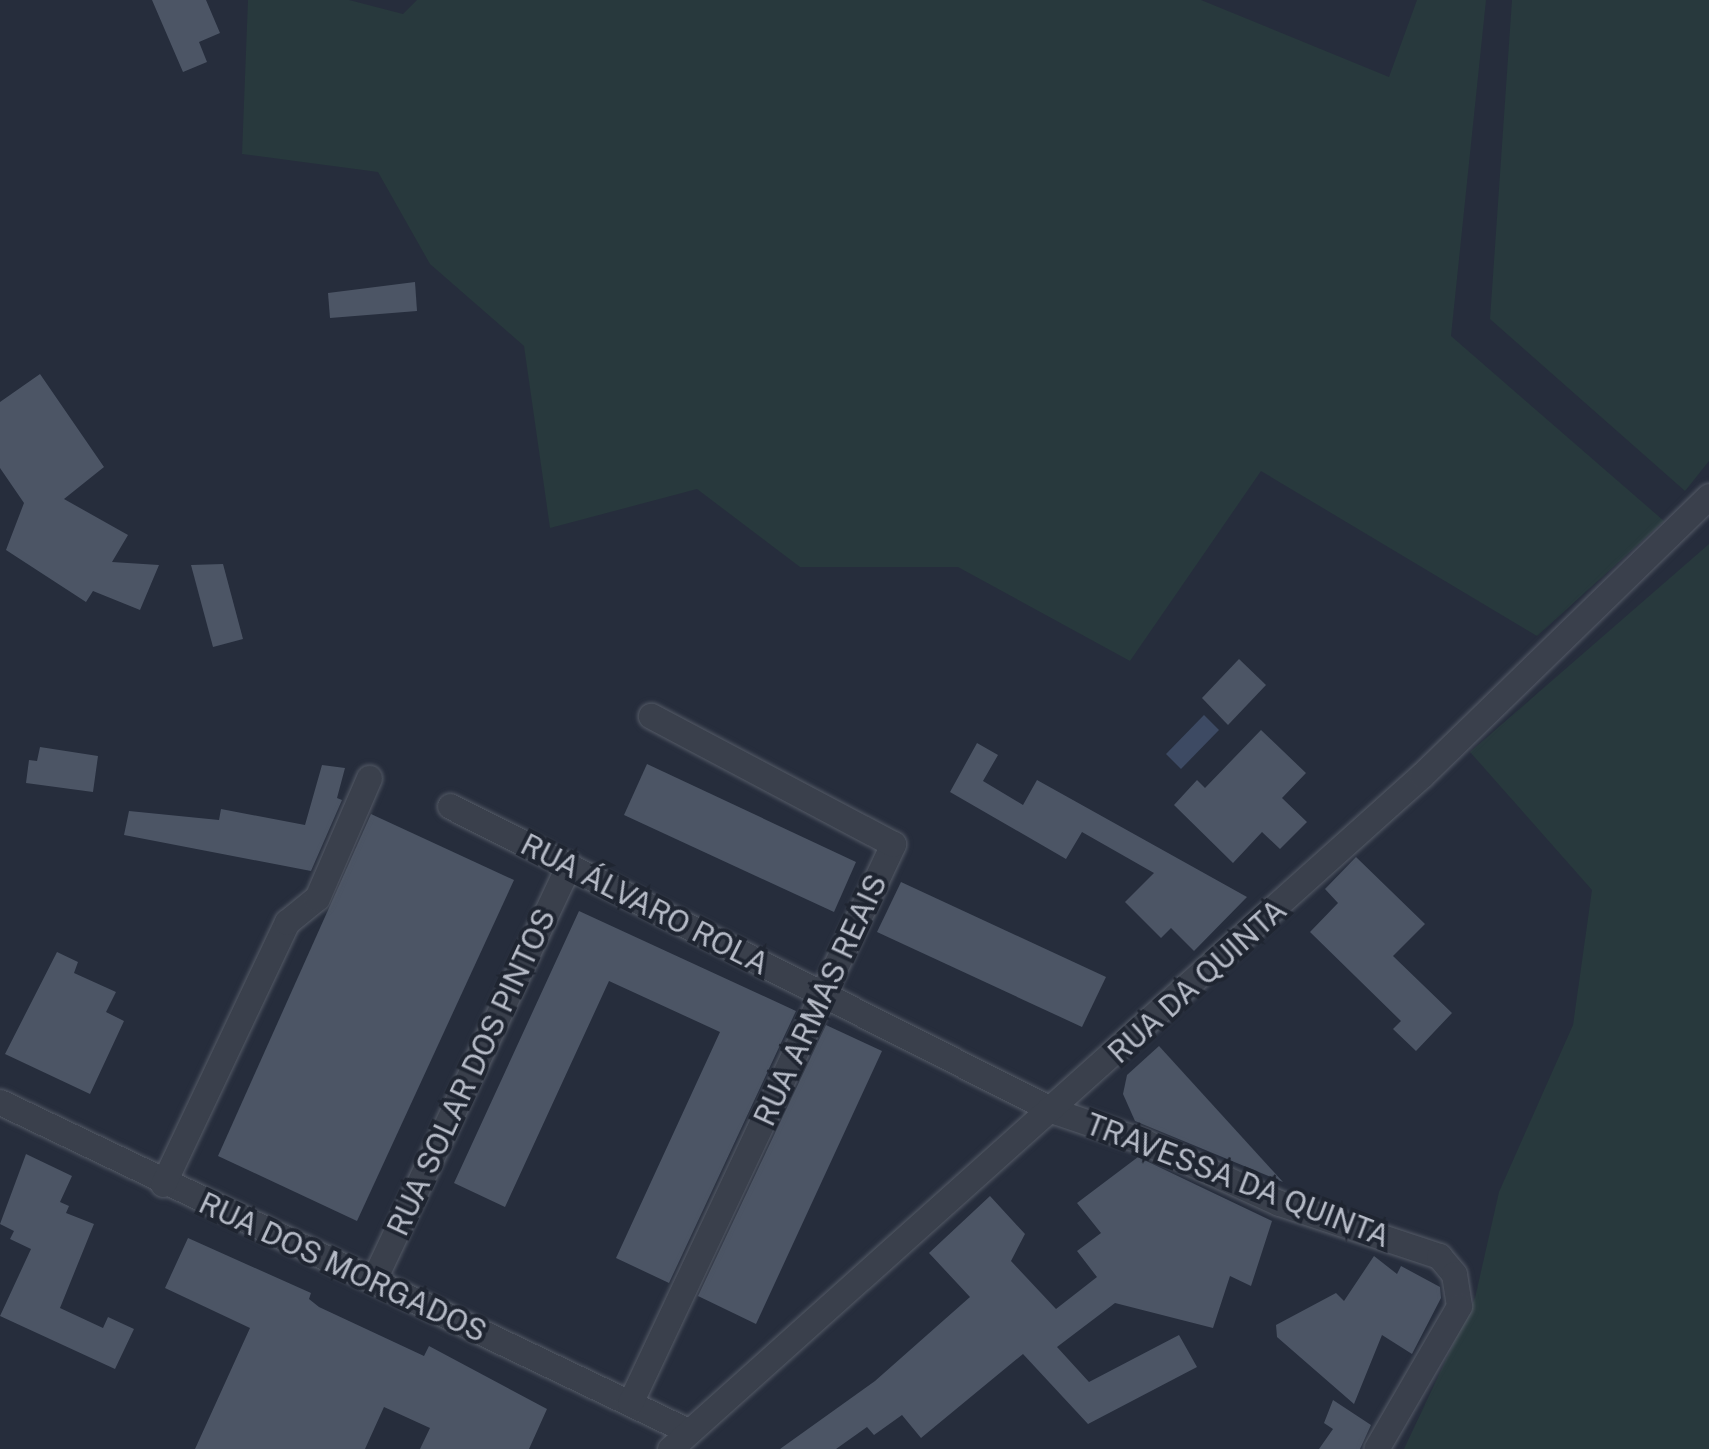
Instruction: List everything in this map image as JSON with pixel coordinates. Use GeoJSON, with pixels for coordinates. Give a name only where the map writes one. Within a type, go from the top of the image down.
{"type":"FeatureCollection","features":[{"type":"Feature","properties":{"kind":"street","name":"RUA DA QUINTA"},"geometry":{"type":"LineString","coordinates":[[679,1440],[1054,1111],[1422,775],[1709,496]]}},
{"type":"Feature","properties":{"kind":"street","name":"RUA ARMAS REAIS"},"geometry":{"type":"LineString","coordinates":[[630,1403],[893,844],[652,716]]}},
{"type":"Feature","properties":{"kind":"street"},"geometry":{"type":"LineString","coordinates":[[164,1184],[286,922],[316,898],[369,778]]}},
{"type":"Feature","properties":{"kind":"street","name":"RUA ÁLVARO ROLA"},"geometry":{"type":"LineString","coordinates":[[450,806],[1054,1111]]}},
{"type":"Feature","properties":{"kind":"street","name":"RUA SOLAR DOS PINTOS"},"geometry":{"type":"LineString","coordinates":[[374,1279],[569,865]]}},
{"type":"Feature","properties":{"kind":"street","name":"RUA DOS MORGADOS"},"geometry":{"type":"LineString","coordinates":[[0,1102],[164,1184],[374,1279],[630,1403],[679,1440]]}},
{"type":"Feature","properties":{"kind":"street","name":"TRAVESSA DA QUINTA"},"geometry":{"type":"LineString","coordinates":[[1054,1111],[1145,1142],[1279,1203],[1438,1256],[1454,1274],[1459,1306],[1376,1449]]}},
{"type":"Feature","properties":{"kind":"shaded area"},"geometry":{"type":"Polygon","coordinates":[[[248,0],[349,0],[403,14],[417,0],[1201,0],[1389,77],[1417,0],[1486,0],[1451,336],[1664,521],[1537,636],[1261,471],[1130,661],[958,567],[800,567],[697,489],[550,528],[524,346],[430,264],[378,172],[242,154],[248,0]]]}},
{"type":"Feature","properties":{"kind":"shaded area"},"geometry":{"type":"Polygon","coordinates":[[[1512,0],[1709,0],[1709,461],[1685,491],[1490,319],[1512,0]]]}},
{"type":"Feature","properties":{"kind":"shaded area"},"geometry":{"type":"Polygon","coordinates":[[[1709,544],[1709,1449],[1404,1449],[1475,1298],[1499,1192],[1573,1025],[1592,890],[1470,752],[1709,544]]]}},
{"type":"Feature","properties":{"kind":"water"},"geometry":{"type":"Polygon","coordinates":[[[1204,715],[1219,730],[1181,769],[1166,754],[1204,715]]]}},
{"type":"Feature","properties":{"kind":"building"},"geometry":{"type":"Polygon","coordinates":[[[152,0],[206,0],[220,33],[199,42],[207,62],[183,72],[152,0]]]}},
{"type":"Feature","properties":{"kind":"building"},"geometry":{"type":"Polygon","coordinates":[[[415,282],[417,311],[330,318],[328,293],[415,282]]]}},
{"type":"Feature","properties":{"kind":"building"},"geometry":{"type":"Polygon","coordinates":[[[40,374],[104,467],[64,499],[128,535],[112,562],[159,565],[140,610],[93,591],[86,602],[6,550],[24,503],[0,468],[0,402],[40,374]]]}},
{"type":"Feature","properties":{"kind":"building"},"geometry":{"type":"Polygon","coordinates":[[[223,564],[243,639],[213,647],[191,565],[223,564]]]}},
{"type":"Feature","properties":{"kind":"building"},"geometry":{"type":"Polygon","coordinates":[[[1239,659],[1266,685],[1228,725],[1202,698],[1239,659]]]}},
{"type":"Feature","properties":{"kind":"building"},"geometry":{"type":"Polygon","coordinates":[[[1261,730],[1306,773],[1282,798],[1307,822],[1280,849],[1262,832],[1233,863],[1174,805],[1197,780],[1205,788],[1261,730]]]}},
{"type":"Feature","properties":{"kind":"building"},"geometry":{"type":"Polygon","coordinates":[[[977,743],[998,755],[983,781],[1023,805],[1037,780],[1247,897],[1194,951],[1171,928],[1161,938],[1125,902],[1154,873],[1082,832],[1066,859],[950,792],[977,743]]]}},
{"type":"Feature","properties":{"kind":"building"},"geometry":{"type":"Polygon","coordinates":[[[40,747],[98,756],[93,792],[26,783],[29,760],[37,761],[40,747]]]}},
{"type":"Feature","properties":{"kind":"building"},"geometry":{"type":"Polygon","coordinates":[[[647,764],[856,862],[834,912],[624,815],[647,764]]]}},
{"type":"Feature","properties":{"kind":"building"},"geometry":{"type":"Polygon","coordinates":[[[322,765],[345,768],[337,798],[342,800],[311,871],[124,835],[129,811],[219,820],[221,809],[305,825],[322,765]]]}},
{"type":"Feature","properties":{"kind":"building"},"geometry":{"type":"Polygon","coordinates":[[[371,814],[514,880],[357,1221],[218,1156],[371,814]]]}},
{"type":"Feature","properties":{"kind":"building"},"geometry":{"type":"Polygon","coordinates":[[[1356,857],[1425,924],[1393,956],[1452,1013],[1416,1051],[1393,1029],[1401,1021],[1310,932],[1338,903],[1325,889],[1356,857]]]}},
{"type":"Feature","properties":{"kind":"building"},"geometry":{"type":"Polygon","coordinates":[[[901,882],[1106,977],[1082,1027],[877,932],[901,882]]]}},
{"type":"Feature","properties":{"kind":"building"},"geometry":{"type":"Polygon","coordinates":[[[579,911],[796,1011],[669,1283],[616,1258],[720,1032],[609,981],[505,1207],[454,1183],[579,911]]]}},
{"type":"Feature","properties":{"kind":"building"},"geometry":{"type":"Polygon","coordinates":[[[57,952],[78,962],[74,973],[116,992],[106,1012],[124,1021],[90,1094],[5,1054],[57,952]]]}},
{"type":"Feature","properties":{"kind":"building"},"geometry":{"type":"Polygon","coordinates":[[[826,1025],[882,1051],[756,1324],[698,1296],[826,1025]]]}},
{"type":"Feature","properties":{"kind":"building"},"geometry":{"type":"Polygon","coordinates":[[[1159,1046],[1283,1182],[1135,1121],[1123,1094],[1127,1075],[1159,1046]]]}},
{"type":"Feature","properties":{"kind":"building"},"geometry":{"type":"Polygon","coordinates":[[[26,1154],[72,1176],[60,1202],[69,1206],[66,1213],[94,1224],[60,1308],[103,1328],[108,1317],[134,1329],[115,1369],[0,1316],[31,1249],[10,1239],[14,1231],[0,1224],[26,1154]]]}},
{"type":"Feature","properties":{"kind":"building"},"geometry":{"type":"Polygon","coordinates":[[[1138,1157],[1272,1221],[1251,1286],[1230,1276],[1213,1328],[1115,1303],[1057,1347],[1089,1382],[1179,1335],[1197,1367],[1088,1424],[1023,1354],[921,1438],[902,1415],[874,1435],[867,1427],[836,1449],[780,1449],[875,1381],[970,1297],[929,1253],[990,1196],[1025,1234],[1011,1261],[1056,1309],[1097,1277],[1077,1251],[1101,1233],[1077,1203],[1138,1157]]]}},
{"type":"Feature","properties":{"kind":"building"},"geometry":{"type":"Polygon","coordinates":[[[188,1238],[311,1293],[309,1299],[319,1307],[424,1356],[429,1346],[547,1409],[529,1449],[420,1449],[430,1428],[384,1407],[365,1449],[195,1449],[250,1328],[165,1288],[188,1238]]]}},
{"type":"Feature","properties":{"kind":"building"},"geometry":{"type":"Polygon","coordinates":[[[1374,1256],[1397,1274],[1401,1266],[1440,1287],[1441,1298],[1412,1354],[1382,1335],[1354,1404],[1277,1337],[1276,1325],[1336,1293],[1344,1301],[1374,1256]]]}},
{"type":"Feature","properties":{"kind":"building"},"geometry":{"type":"Polygon","coordinates":[[[1333,1400],[1371,1425],[1360,1449],[1319,1449],[1333,1429],[1324,1423],[1333,1400]]]}}]}
